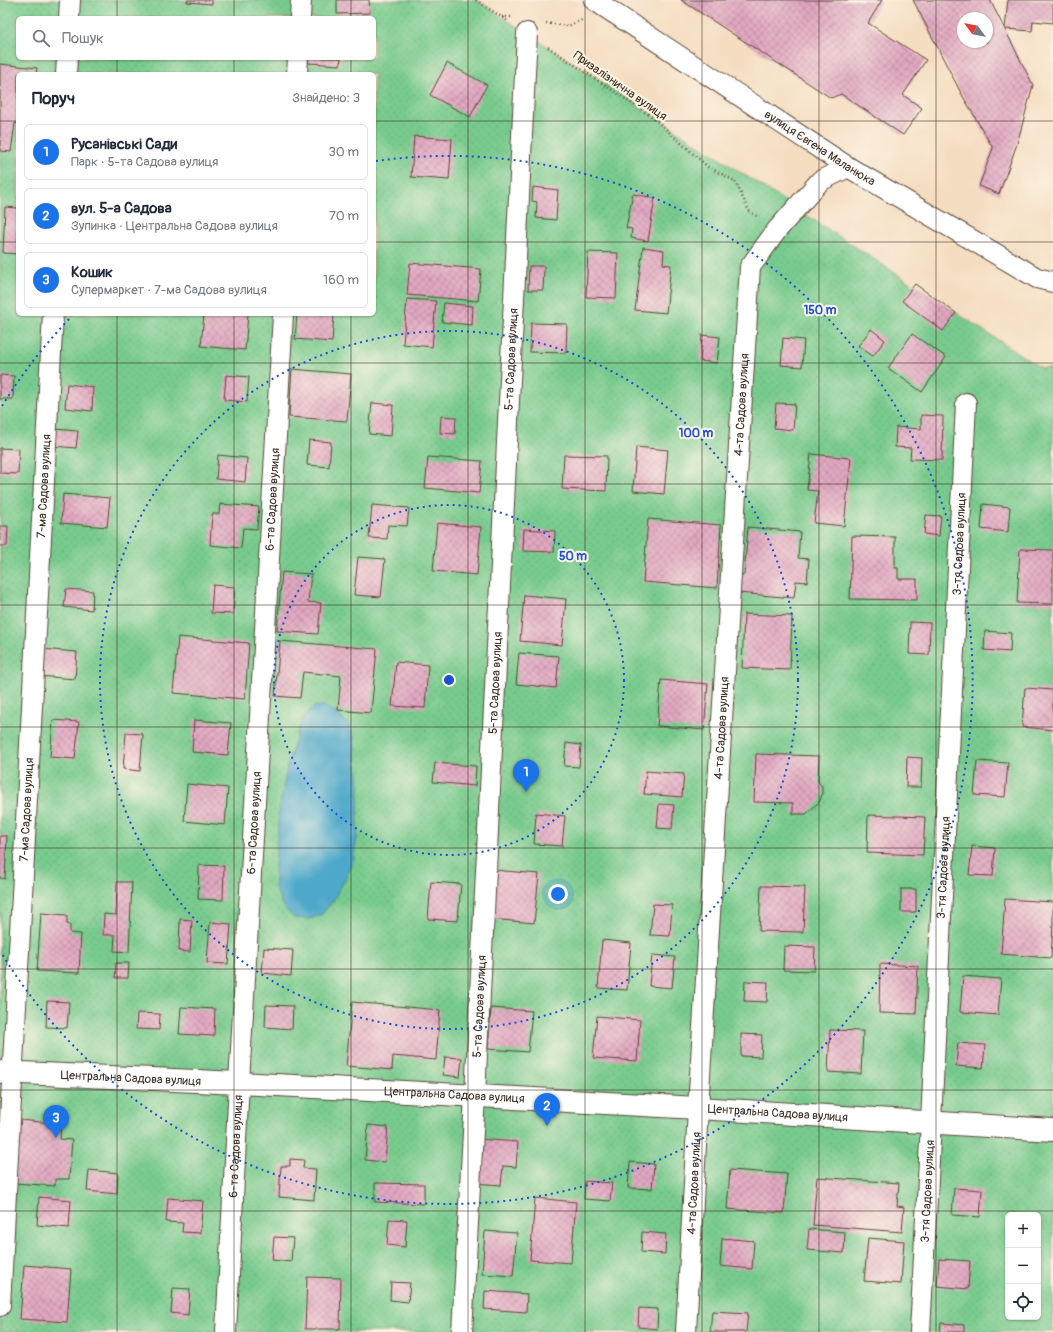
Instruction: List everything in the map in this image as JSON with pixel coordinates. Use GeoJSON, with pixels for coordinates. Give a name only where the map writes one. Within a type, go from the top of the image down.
{"type":"FeatureCollection","features":[{"type":"Feature","properties":{"kind":"main road","name":"Центральна Садова вулиця"},"geometry":{"type":"LineString","coordinates":[[6,1072],[698,1108],[1053,1130]]}},
{"type":"Feature","properties":{"kind":"street"},"geometry":{"type":"LineString","coordinates":[[69,16],[70,0]]}},
{"type":"Feature","properties":{"kind":"street"},"geometry":{"type":"LineString","coordinates":[[300,16],[301,0]]}},
{"type":"Feature","properties":{"kind":"street","name":"вулиця Євгена Маланюка"},"geometry":{"type":"LineString","coordinates":[[601,4],[848,167],[1037,278],[1053,282]]}},
{"type":"Feature","properties":{"kind":"street","name":"5-та Садова вулиця"},"geometry":{"type":"LineString","coordinates":[[462,1332],[528,23]]}},
{"type":"Feature","properties":{"kind":"street"},"geometry":{"type":"LineString","coordinates":[[66,60],[66,72]]}},
{"type":"Feature","properties":{"kind":"street"},"geometry":{"type":"LineString","coordinates":[[297,72],[298,60]]}},
{"type":"Feature","properties":{"kind":"street","name":"4-та Садова вулиця"},"geometry":{"type":"LineString","coordinates":[[686,1332],[698,1108],[750,266],[776,230],[820,182],[848,167]]}},
{"type":"Feature","properties":{"kind":"street","name":"7-ма Садова вулиця"},"geometry":{"type":"LineString","coordinates":[[0,1306],[6,1072],[53,316]]}},
{"type":"Feature","properties":{"kind":"street","name":"6-та Садова вулиця"},"geometry":{"type":"LineString","coordinates":[[226,1332],[283,316]]}},
{"type":"Feature","properties":{"kind":"street","name":"3-тя Садова вулиця"},"geometry":{"type":"LineString","coordinates":[[920,1332],[966,403]]}},
{"type":"Feature","properties":{"kind":"path","name":"Призалізнична вулиця"},"geometry":{"type":"LineString","coordinates":[[476,0],[501,16],[528,23],[651,116],[708,167],[734,181],[749,211],[776,230]]}},
{"type":"Feature","properties":{"kind":"path"},"geometry":{"type":"LineString","coordinates":[[501,16],[528,23],[547,23],[568,26],[601,4]]}},
{"type":"Feature","properties":{"kind":"green space"},"geometry":{"type":"Polygon","coordinates":[[[0,0],[476,0],[1041,368],[1053,368],[1053,1332],[0,1332],[0,0]]]}},
{"type":"Feature","properties":{"kind":"water"},"geometry":{"type":"Polygon","coordinates":[[[315,706],[324,706],[337,714],[348,724],[354,737],[359,788],[357,838],[353,861],[334,899],[322,914],[310,919],[294,918],[283,907],[275,887],[275,866],[279,812],[287,767],[298,731],[305,715],[315,706]]]}},
{"type":"Feature","properties":{"kind":"building"},"geometry":{"type":"Polygon","coordinates":[[[187,0],[212,0],[212,4],[187,2],[187,0]]]}},
{"type":"Feature","properties":{"kind":"building"},"geometry":{"type":"Polygon","coordinates":[[[337,0],[369,0],[370,13],[337,14],[337,0]]]}},
{"type":"Feature","properties":{"kind":"building"},"geometry":{"type":"Polygon","coordinates":[[[681,0],[882,0],[868,23],[926,60],[903,95],[922,108],[903,135],[841,94],[831,98],[681,0]]]}},
{"type":"Feature","properties":{"kind":"building"},"geometry":{"type":"Polygon","coordinates":[[[913,0],[990,0],[1033,85],[1017,144],[999,194],[979,186],[993,148],[961,93],[913,0]]]}},
{"type":"Feature","properties":{"kind":"building"},"geometry":{"type":"Polygon","coordinates":[[[1008,0],[1053,0],[1053,23],[1033,21],[1032,31],[1005,29],[1008,0]]]}},
{"type":"Feature","properties":{"kind":"building"},"geometry":{"type":"Polygon","coordinates":[[[309,60],[341,60],[340,65],[308,63],[309,60]]]}},
{"type":"Feature","properties":{"kind":"building"},"geometry":{"type":"Polygon","coordinates":[[[447,63],[487,85],[470,117],[430,95],[447,63]]]}},
{"type":"Feature","properties":{"kind":"building"},"geometry":{"type":"Polygon","coordinates":[[[0,64],[37,68],[36,72],[16,72],[16,123],[11,152],[0,151],[0,64]]]}},
{"type":"Feature","properties":{"kind":"building"},"geometry":{"type":"Polygon","coordinates":[[[414,136],[452,139],[449,180],[411,177],[414,136]]]}},
{"type":"Feature","properties":{"kind":"building"},"geometry":{"type":"Polygon","coordinates":[[[533,187],[558,190],[556,220],[536,218],[537,202],[532,201],[533,187]]]}},
{"type":"Feature","properties":{"kind":"building"},"geometry":{"type":"Polygon","coordinates":[[[633,194],[655,198],[648,241],[631,238],[632,229],[626,228],[633,194]]]}},
{"type":"Feature","properties":{"kind":"building"},"geometry":{"type":"Polygon","coordinates":[[[5,207],[16,208],[16,254],[3,253],[5,207]]]}},
{"type":"Feature","properties":{"kind":"building"},"geometry":{"type":"Polygon","coordinates":[[[643,247],[664,250],[663,264],[671,265],[666,313],[635,310],[643,247]]]}},
{"type":"Feature","properties":{"kind":"building"},"geometry":{"type":"Polygon","coordinates":[[[588,252],[618,253],[616,298],[586,297],[588,252]]]}},
{"type":"Feature","properties":{"kind":"building"},"geometry":{"type":"Polygon","coordinates":[[[410,263],[481,269],[478,301],[407,295],[410,263]]]}},
{"type":"Feature","properties":{"kind":"building"},"geometry":{"type":"Polygon","coordinates":[[[529,266],[544,266],[543,290],[528,290],[529,266]]]}},
{"type":"Feature","properties":{"kind":"building"},"geometry":{"type":"Polygon","coordinates":[[[915,284],[956,313],[943,331],[902,301],[915,284]]]}},
{"type":"Feature","properties":{"kind":"building"},"geometry":{"type":"Polygon","coordinates":[[[407,299],[436,301],[432,347],[403,344],[407,299]]]}},
{"type":"Feature","properties":{"kind":"building"},"geometry":{"type":"Polygon","coordinates":[[[444,303],[473,306],[472,325],[442,322],[444,303]]]}},
{"type":"Feature","properties":{"kind":"building"},"geometry":{"type":"Polygon","coordinates":[[[204,316],[248,316],[245,350],[201,346],[204,316]]]}},
{"type":"Feature","properties":{"kind":"building"},"geometry":{"type":"Polygon","coordinates":[[[297,316],[334,316],[332,342],[295,339],[297,316]]]}},
{"type":"Feature","properties":{"kind":"building"},"geometry":{"type":"Polygon","coordinates":[[[531,323],[567,324],[566,353],[530,352],[531,323]]]}},
{"type":"Feature","properties":{"kind":"building"},"geometry":{"type":"Polygon","coordinates":[[[871,329],[885,340],[873,356],[858,346],[871,329]]]}},
{"type":"Feature","properties":{"kind":"building"},"geometry":{"type":"Polygon","coordinates":[[[912,334],[946,357],[922,392],[888,368],[912,334]]]}},
{"type":"Feature","properties":{"kind":"building"},"geometry":{"type":"Polygon","coordinates":[[[702,335],[720,337],[717,363],[700,361],[702,335]]]}},
{"type":"Feature","properties":{"kind":"building"},"geometry":{"type":"Polygon","coordinates":[[[783,338],[804,340],[802,367],[781,365],[783,338]]]}},
{"type":"Feature","properties":{"kind":"building"},"geometry":{"type":"Polygon","coordinates":[[[292,369],[351,374],[347,421],[289,417],[292,369]]]}},
{"type":"Feature","properties":{"kind":"building"},"geometry":{"type":"Polygon","coordinates":[[[0,375],[14,376],[13,399],[0,399],[0,375]]]}},
{"type":"Feature","properties":{"kind":"building"},"geometry":{"type":"Polygon","coordinates":[[[226,375],[249,377],[247,402],[224,400],[226,375]]]}},
{"type":"Feature","properties":{"kind":"building"},"geometry":{"type":"Polygon","coordinates":[[[67,384],[93,387],[92,411],[65,408],[67,384]]]}},
{"type":"Feature","properties":{"kind":"building"},"geometry":{"type":"Polygon","coordinates":[[[372,403],[393,405],[391,436],[369,434],[372,403]]]}},
{"type":"Feature","properties":{"kind":"building"},"geometry":{"type":"Polygon","coordinates":[[[776,403],[795,404],[793,430],[774,428],[776,403]]]}},
{"type":"Feature","properties":{"kind":"building"},"geometry":{"type":"Polygon","coordinates":[[[921,415],[943,416],[942,460],[910,459],[911,448],[895,447],[896,427],[921,429],[921,415]]]}},
{"type":"Feature","properties":{"kind":"building"},"geometry":{"type":"Polygon","coordinates":[[[441,416],[456,417],[455,434],[440,433],[441,416]]]}},
{"type":"Feature","properties":{"kind":"building"},"geometry":{"type":"Polygon","coordinates":[[[54,429],[78,431],[76,448],[53,446],[54,429]]]}},
{"type":"Feature","properties":{"kind":"building"},"geometry":{"type":"Polygon","coordinates":[[[309,440],[331,442],[329,467],[307,465],[309,440]]]}},
{"type":"Feature","properties":{"kind":"building"},"geometry":{"type":"Polygon","coordinates":[[[636,447],[668,450],[664,494],[633,491],[636,447]]]}},
{"type":"Feature","properties":{"kind":"building"},"geometry":{"type":"Polygon","coordinates":[[[0,448],[19,449],[18,474],[0,473],[0,448]]]}},
{"type":"Feature","properties":{"kind":"building"},"geometry":{"type":"Polygon","coordinates":[[[811,454],[851,458],[844,526],[814,523],[818,491],[807,490],[811,454]]]}},
{"type":"Feature","properties":{"kind":"building"},"geometry":{"type":"Polygon","coordinates":[[[218,455],[247,458],[245,482],[216,479],[218,455]]]}},
{"type":"Feature","properties":{"kind":"building"},"geometry":{"type":"Polygon","coordinates":[[[564,455],[607,456],[606,491],[562,489],[564,455]]]}},
{"type":"Feature","properties":{"kind":"building"},"geometry":{"type":"Polygon","coordinates":[[[428,457],[482,461],[479,493],[425,488],[428,457]]]}},
{"type":"Feature","properties":{"kind":"building"},"geometry":{"type":"Polygon","coordinates":[[[63,494],[110,498],[107,527],[61,523],[63,494]]]}},
{"type":"Feature","properties":{"kind":"building"},"geometry":{"type":"Polygon","coordinates":[[[220,504],[259,507],[257,529],[243,528],[241,548],[210,545],[212,514],[219,514],[220,504]]]}},
{"type":"Feature","properties":{"kind":"building"},"geometry":{"type":"Polygon","coordinates":[[[983,504],[1010,507],[1008,532],[981,529],[983,504]]]}},
{"type":"Feature","properties":{"kind":"building"},"geometry":{"type":"Polygon","coordinates":[[[372,505],[409,508],[407,526],[388,525],[387,539],[369,538],[372,505]]]}},
{"type":"Feature","properties":{"kind":"building"},"geometry":{"type":"Polygon","coordinates":[[[926,515],[941,516],[939,536],[924,534],[926,515]]]}},
{"type":"Feature","properties":{"kind":"building"},"geometry":{"type":"Polygon","coordinates":[[[648,519],[721,525],[717,588],[643,582],[648,519]]]}},
{"type":"Feature","properties":{"kind":"building"},"geometry":{"type":"Polygon","coordinates":[[[437,523],[481,527],[477,575],[433,571],[437,523]]]}},
{"type":"Feature","properties":{"kind":"building"},"geometry":{"type":"Polygon","coordinates":[[[0,526],[8,526],[7,546],[0,546],[0,526]]]}},
{"type":"Feature","properties":{"kind":"building"},"geometry":{"type":"Polygon","coordinates":[[[748,527],[800,532],[798,558],[809,559],[807,582],[796,581],[794,598],[738,593],[739,575],[744,575],[748,527]]]}},
{"type":"Feature","properties":{"kind":"building"},"geometry":{"type":"Polygon","coordinates":[[[524,529],[555,531],[554,552],[523,551],[524,529]]]}},
{"type":"Feature","properties":{"kind":"building"},"geometry":{"type":"Polygon","coordinates":[[[852,536],[895,537],[895,568],[898,568],[898,579],[917,579],[917,600],[850,599],[852,536]]]}},
{"type":"Feature","properties":{"kind":"building"},"geometry":{"type":"Polygon","coordinates":[[[1020,549],[1053,550],[1053,604],[1017,603],[1020,549]]]}},
{"type":"Feature","properties":{"kind":"building"},"geometry":{"type":"Polygon","coordinates":[[[358,557],[385,559],[381,597],[354,595],[358,557]]]}},
{"type":"Feature","properties":{"kind":"building"},"geometry":{"type":"Polygon","coordinates":[[[282,572],[311,574],[308,602],[321,603],[318,634],[277,631],[282,572]]]}},
{"type":"Feature","properties":{"kind":"building"},"geometry":{"type":"Polygon","coordinates":[[[213,585],[235,587],[233,614],[211,613],[213,585]]]}},
{"type":"Feature","properties":{"kind":"building"},"geometry":{"type":"Polygon","coordinates":[[[66,589],[93,591],[92,610],[64,607],[66,589]]]}},
{"type":"Feature","properties":{"kind":"building"},"geometry":{"type":"Polygon","coordinates":[[[524,595],[566,599],[562,645],[520,641],[524,595]]]}},
{"type":"Feature","properties":{"kind":"building"},"geometry":{"type":"Polygon","coordinates":[[[744,614],[792,616],[790,670],[742,668],[744,614]]]}},
{"type":"Feature","properties":{"kind":"building"},"geometry":{"type":"Polygon","coordinates":[[[910,622],[930,623],[929,655],[909,654],[910,622]]]}},
{"type":"Feature","properties":{"kind":"building"},"geometry":{"type":"Polygon","coordinates":[[[985,631],[1011,633],[1010,652],[984,650],[985,631]]]}},
{"type":"Feature","properties":{"kind":"building"},"geometry":{"type":"Polygon","coordinates":[[[178,637],[249,643],[245,699],[173,693],[178,637]]]}},
{"type":"Feature","properties":{"kind":"building"},"geometry":{"type":"Polygon","coordinates":[[[280,641],[377,649],[371,713],[338,710],[341,676],[303,672],[300,698],[275,696],[280,641]]]}},
{"type":"Feature","properties":{"kind":"building"},"geometry":{"type":"Polygon","coordinates":[[[41,649],[77,652],[75,679],[38,676],[41,649]]]}},
{"type":"Feature","properties":{"kind":"building"},"geometry":{"type":"Polygon","coordinates":[[[519,653],[559,656],[556,688],[516,684],[519,653]]]}},
{"type":"Feature","properties":{"kind":"building"},"geometry":{"type":"Polygon","coordinates":[[[396,662],[428,665],[425,708],[392,706],[396,662]]]}},
{"type":"Feature","properties":{"kind":"building"},"geometry":{"type":"Polygon","coordinates":[[[661,680],[708,684],[704,730],[657,726],[661,680]]]}},
{"type":"Feature","properties":{"kind":"building"},"geometry":{"type":"Polygon","coordinates":[[[1025,688],[1053,690],[1053,730],[1022,727],[1025,688]]]}},
{"type":"Feature","properties":{"kind":"building"},"geometry":{"type":"Polygon","coordinates":[[[53,720],[79,722],[75,759],[50,757],[53,720]]]}},
{"type":"Feature","properties":{"kind":"building"},"geometry":{"type":"Polygon","coordinates":[[[194,720],[231,723],[228,755],[192,752],[194,720]]]}},
{"type":"Feature","properties":{"kind":"building"},"geometry":{"type":"Polygon","coordinates":[[[126,733],[143,734],[140,771],[123,769],[126,733]]]}},
{"type":"Feature","properties":{"kind":"building"},"geometry":{"type":"Polygon","coordinates":[[[566,743],[581,745],[579,767],[564,766],[566,743]]]}},
{"type":"Feature","properties":{"kind":"building"},"geometry":{"type":"Polygon","coordinates":[[[756,754],[819,756],[818,782],[822,786],[820,801],[806,814],[793,814],[793,803],[754,802],[756,754]]]}},
{"type":"Feature","properties":{"kind":"building"},"geometry":{"type":"Polygon","coordinates":[[[907,757],[922,758],[921,787],[906,787],[907,757]]]}},
{"type":"Feature","properties":{"kind":"building"},"geometry":{"type":"Polygon","coordinates":[[[977,761],[1008,763],[1005,797],[974,795],[977,761]]]}},
{"type":"Feature","properties":{"kind":"building"},"geometry":{"type":"Polygon","coordinates":[[[435,763],[476,766],[475,786],[433,782],[435,763]]]}},
{"type":"Feature","properties":{"kind":"building"},"geometry":{"type":"Polygon","coordinates":[[[646,771],[684,774],[682,797],[644,794],[646,771]]]}},
{"type":"Feature","properties":{"kind":"building"},"geometry":{"type":"Polygon","coordinates":[[[187,784],[228,788],[225,825],[184,821],[187,784]]]}},
{"type":"Feature","properties":{"kind":"building"},"geometry":{"type":"Polygon","coordinates":[[[659,804],[674,805],[672,829],[657,828],[659,804]]]}},
{"type":"Feature","properties":{"kind":"building"},"geometry":{"type":"Polygon","coordinates":[[[536,813],[565,816],[562,846],[534,844],[536,813]]]}},
{"type":"Feature","properties":{"kind":"building"},"geometry":{"type":"Polygon","coordinates":[[[868,815],[925,817],[923,855],[867,853],[868,815]]]}},
{"type":"Feature","properties":{"kind":"building"},"geometry":{"type":"Polygon","coordinates":[[[0,836],[7,836],[5,879],[0,878],[0,836]]]}},
{"type":"Feature","properties":{"kind":"building"},"geometry":{"type":"Polygon","coordinates":[[[972,846],[995,848],[993,876],[969,875],[972,846]]]}},
{"type":"Feature","properties":{"kind":"building"},"geometry":{"type":"Polygon","coordinates":[[[199,865],[224,866],[223,900],[198,899],[199,865]]]}},
{"type":"Feature","properties":{"kind":"building"},"geometry":{"type":"Polygon","coordinates":[[[494,870],[539,874],[534,923],[490,919],[494,870]]]}},
{"type":"Feature","properties":{"kind":"building"},"geometry":{"type":"Polygon","coordinates":[[[117,882],[132,882],[129,952],[114,951],[115,935],[103,935],[104,914],[116,915],[117,882]]]}},
{"type":"Feature","properties":{"kind":"building"},"geometry":{"type":"Polygon","coordinates":[[[431,882],[461,884],[458,921],[428,919],[431,882]]]}},
{"type":"Feature","properties":{"kind":"building"},"geometry":{"type":"Polygon","coordinates":[[[761,886],[805,887],[803,932],[759,931],[761,886]]]}},
{"type":"Feature","properties":{"kind":"building"},"geometry":{"type":"Polygon","coordinates":[[[901,889],[916,889],[916,912],[901,912],[901,889]]]}},
{"type":"Feature","properties":{"kind":"building"},"geometry":{"type":"Polygon","coordinates":[[[1005,899],[1053,902],[1051,958],[1001,954],[1005,899]]]}},
{"type":"Feature","properties":{"kind":"building"},"geometry":{"type":"Polygon","coordinates":[[[653,904],[672,905],[670,936],[650,935],[653,904]]]}},
{"type":"Feature","properties":{"kind":"building"},"geometry":{"type":"Polygon","coordinates":[[[41,913],[67,915],[67,924],[70,925],[70,933],[81,934],[79,973],[37,971],[41,913]]]}},
{"type":"Feature","properties":{"kind":"building"},"geometry":{"type":"Polygon","coordinates":[[[180,919],[192,920],[190,952],[179,951],[180,919]]]}},
{"type":"Feature","properties":{"kind":"building"},"geometry":{"type":"Polygon","coordinates":[[[210,922],[231,924],[228,964],[207,963],[210,922]]]}},
{"type":"Feature","properties":{"kind":"building"},"geometry":{"type":"Polygon","coordinates":[[[602,940],[631,943],[627,990],[598,988],[602,940]]]}},
{"type":"Feature","properties":{"kind":"building"},"geometry":{"type":"Polygon","coordinates":[[[784,946],[815,947],[814,971],[783,970],[784,946]]]}},
{"type":"Feature","properties":{"kind":"building"},"geometry":{"type":"Polygon","coordinates":[[[264,948],[293,950],[291,976],[262,973],[264,948]]]}},
{"type":"Feature","properties":{"kind":"building"},"geometry":{"type":"Polygon","coordinates":[[[652,955],[675,957],[672,988],[649,986],[652,955]]]}},
{"type":"Feature","properties":{"kind":"building"},"geometry":{"type":"Polygon","coordinates":[[[116,963],[129,963],[128,978],[115,978],[116,963]]]}},
{"type":"Feature","properties":{"kind":"building"},"geometry":{"type":"Polygon","coordinates":[[[880,964],[918,966],[916,1014],[879,1013],[880,964]]]}},
{"type":"Feature","properties":{"kind":"building"},"geometry":{"type":"Polygon","coordinates":[[[963,976],[1001,979],[998,1015],[960,1012],[963,976]]]}},
{"type":"Feature","properties":{"kind":"building"},"geometry":{"type":"Polygon","coordinates":[[[745,981],[768,982],[767,1002],[744,1001],[745,981]]]}},
{"type":"Feature","properties":{"kind":"building"},"geometry":{"type":"Polygon","coordinates":[[[47,1001],[69,1002],[67,1028],[46,1027],[47,1001]]]}},
{"type":"Feature","properties":{"kind":"building"},"geometry":{"type":"Polygon","coordinates":[[[352,1002],[440,1010],[436,1060],[393,1056],[392,1070],[346,1066],[352,1002]]]}},
{"type":"Feature","properties":{"kind":"building"},"geometry":{"type":"Polygon","coordinates":[[[266,1005],[293,1006],[292,1029],[265,1027],[266,1005]]]}},
{"type":"Feature","properties":{"kind":"building"},"geometry":{"type":"Polygon","coordinates":[[[181,1007],[215,1009],[214,1036],[179,1034],[181,1007]]]}},
{"type":"Feature","properties":{"kind":"building"},"geometry":{"type":"Polygon","coordinates":[[[491,1008],[532,1011],[528,1052],[488,1049],[491,1008]]]}},
{"type":"Feature","properties":{"kind":"building"},"geometry":{"type":"Polygon","coordinates":[[[137,1013],[160,1014],[159,1030],[136,1029],[137,1013]]]}},
{"type":"Feature","properties":{"kind":"building"},"geometry":{"type":"Polygon","coordinates":[[[597,1016],[640,1020],[637,1061],[593,1058],[597,1016]]]}},
{"type":"Feature","properties":{"kind":"building"},"geometry":{"type":"Polygon","coordinates":[[[830,1030],[863,1031],[861,1074],[828,1072],[830,1030]]]}},
{"type":"Feature","properties":{"kind":"building"},"geometry":{"type":"Polygon","coordinates":[[[741,1034],[762,1035],[761,1057],[741,1056],[741,1034]]]}},
{"type":"Feature","properties":{"kind":"building"},"geometry":{"type":"Polygon","coordinates":[[[958,1043],[985,1045],[983,1068],[956,1066],[958,1043]]]}},
{"type":"Feature","properties":{"kind":"building"},"geometry":{"type":"Polygon","coordinates":[[[445,1057],[462,1058],[460,1077],[443,1075],[445,1057]]]}},
{"type":"Feature","properties":{"kind":"building"},"geometry":{"type":"Polygon","coordinates":[[[20,1120],[61,1124],[60,1139],[72,1140],[69,1179],[55,1179],[55,1186],[15,1183],[20,1120]]]}},
{"type":"Feature","properties":{"kind":"building"},"geometry":{"type":"Polygon","coordinates":[[[368,1125],[388,1127],[385,1162],[365,1160],[368,1125]]]}},
{"type":"Feature","properties":{"kind":"building"},"geometry":{"type":"Polygon","coordinates":[[[477,1139],[518,1142],[516,1167],[503,1166],[501,1185],[474,1183],[477,1139]]]}},
{"type":"Feature","properties":{"kind":"building"},"geometry":{"type":"Polygon","coordinates":[[[290,1159],[304,1160],[303,1168],[316,1169],[314,1200],[279,1197],[281,1166],[290,1166],[290,1159]]]}},
{"type":"Feature","properties":{"kind":"building"},"geometry":{"type":"Polygon","coordinates":[[[630,1162],[654,1164],[652,1189],[628,1188],[630,1162]]]}},
{"type":"Feature","properties":{"kind":"building"},"geometry":{"type":"Polygon","coordinates":[[[89,1170],[118,1173],[117,1194],[87,1191],[89,1170]]]}},
{"type":"Feature","properties":{"kind":"building"},"geometry":{"type":"Polygon","coordinates":[[[730,1170],[787,1174],[784,1213],[727,1209],[730,1170]]]}},
{"type":"Feature","properties":{"kind":"building"},"geometry":{"type":"Polygon","coordinates":[[[817,1177],[899,1183],[897,1206],[904,1207],[902,1232],[813,1225],[817,1177]]]}},
{"type":"Feature","properties":{"kind":"building"},"geometry":{"type":"Polygon","coordinates":[[[585,1181],[612,1183],[610,1201],[584,1199],[585,1181]]]}},
{"type":"Feature","properties":{"kind":"building"},"geometry":{"type":"Polygon","coordinates":[[[375,1183],[424,1184],[424,1204],[375,1202],[375,1183]]]}},
{"type":"Feature","properties":{"kind":"building"},"geometry":{"type":"Polygon","coordinates":[[[954,1188],[982,1190],[980,1217],[952,1215],[954,1188]]]}},
{"type":"Feature","properties":{"kind":"building"},"geometry":{"type":"Polygon","coordinates":[[[39,1197],[71,1200],[69,1228],[37,1225],[39,1197]]]}},
{"type":"Feature","properties":{"kind":"building"},"geometry":{"type":"Polygon","coordinates":[[[168,1198],[203,1201],[200,1233],[182,1232],[183,1223],[166,1222],[168,1198]]]}},
{"type":"Feature","properties":{"kind":"building"},"geometry":{"type":"Polygon","coordinates":[[[535,1198],[576,1202],[571,1263],[530,1260],[535,1198]]]}},
{"type":"Feature","properties":{"kind":"building"},"geometry":{"type":"Polygon","coordinates":[[[389,1219],[407,1220],[405,1247],[387,1245],[389,1219]]]}},
{"type":"Feature","properties":{"kind":"building"},"geometry":{"type":"Polygon","coordinates":[[[809,1229],[845,1232],[844,1253],[807,1250],[809,1229]]]}},
{"type":"Feature","properties":{"kind":"building"},"geometry":{"type":"Polygon","coordinates":[[[485,1231],[517,1233],[513,1276],[482,1274],[485,1231]]]}},
{"type":"Feature","properties":{"kind":"building"},"geometry":{"type":"Polygon","coordinates":[[[642,1232],[666,1234],[665,1254],[641,1252],[642,1232]]]}},
{"type":"Feature","properties":{"kind":"building"},"geometry":{"type":"Polygon","coordinates":[[[274,1237],[293,1238],[291,1262],[272,1260],[274,1237]]]}},
{"type":"Feature","properties":{"kind":"building"},"geometry":{"type":"Polygon","coordinates":[[[722,1238],[754,1241],[752,1269],[720,1266],[722,1238]]]}},
{"type":"Feature","properties":{"kind":"building"},"geometry":{"type":"Polygon","coordinates":[[[868,1238],[904,1241],[901,1284],[864,1281],[868,1238]]]}},
{"type":"Feature","properties":{"kind":"building"},"geometry":{"type":"Polygon","coordinates":[[[939,1259],[970,1261],[968,1289],[937,1286],[939,1259]]]}},
{"type":"Feature","properties":{"kind":"building"},"geometry":{"type":"Polygon","coordinates":[[[24,1265],[71,1269],[67,1322],[20,1319],[24,1265]]]}},
{"type":"Feature","properties":{"kind":"building"},"geometry":{"type":"Polygon","coordinates":[[[307,1277],[341,1278],[340,1329],[305,1329],[307,1277]]]}},
{"type":"Feature","properties":{"kind":"building"},"geometry":{"type":"Polygon","coordinates":[[[391,1282],[410,1283],[408,1302],[390,1300],[391,1282]]]}},
{"type":"Feature","properties":{"kind":"building"},"geometry":{"type":"Polygon","coordinates":[[[173,1288],[190,1289],[188,1315],[171,1313],[173,1288]]]}},
{"type":"Feature","properties":{"kind":"building"},"geometry":{"type":"Polygon","coordinates":[[[485,1291],[527,1294],[526,1312],[484,1309],[485,1291]]]}},
{"type":"Feature","properties":{"kind":"building"},"geometry":{"type":"Polygon","coordinates":[[[639,1308],[658,1309],[657,1329],[638,1327],[639,1308]]]}},
{"type":"Feature","properties":{"kind":"building"},"geometry":{"type":"Polygon","coordinates":[[[712,1311],[748,1313],[746,1332],[710,1332],[712,1311]]]}},
{"type":"Feature","properties":{"kind":"building"},"geometry":{"type":"Polygon","coordinates":[[[941,1323],[964,1325],[964,1332],[940,1332],[941,1323]]]}},
{"type":"Feature","properties":{"kind":"place","name":"Русанівські Сади"},"geometry":{"type":"Point","coordinates":[526,792]}},
{"type":"Feature","properties":{"kind":"place","name":"вул. 5-а Садова"},"geometry":{"type":"Point","coordinates":[547,1126]}},
{"type":"Feature","properties":{"kind":"place","name":"Кошик"},"geometry":{"type":"Point","coordinates":[56,1138]}}]}
